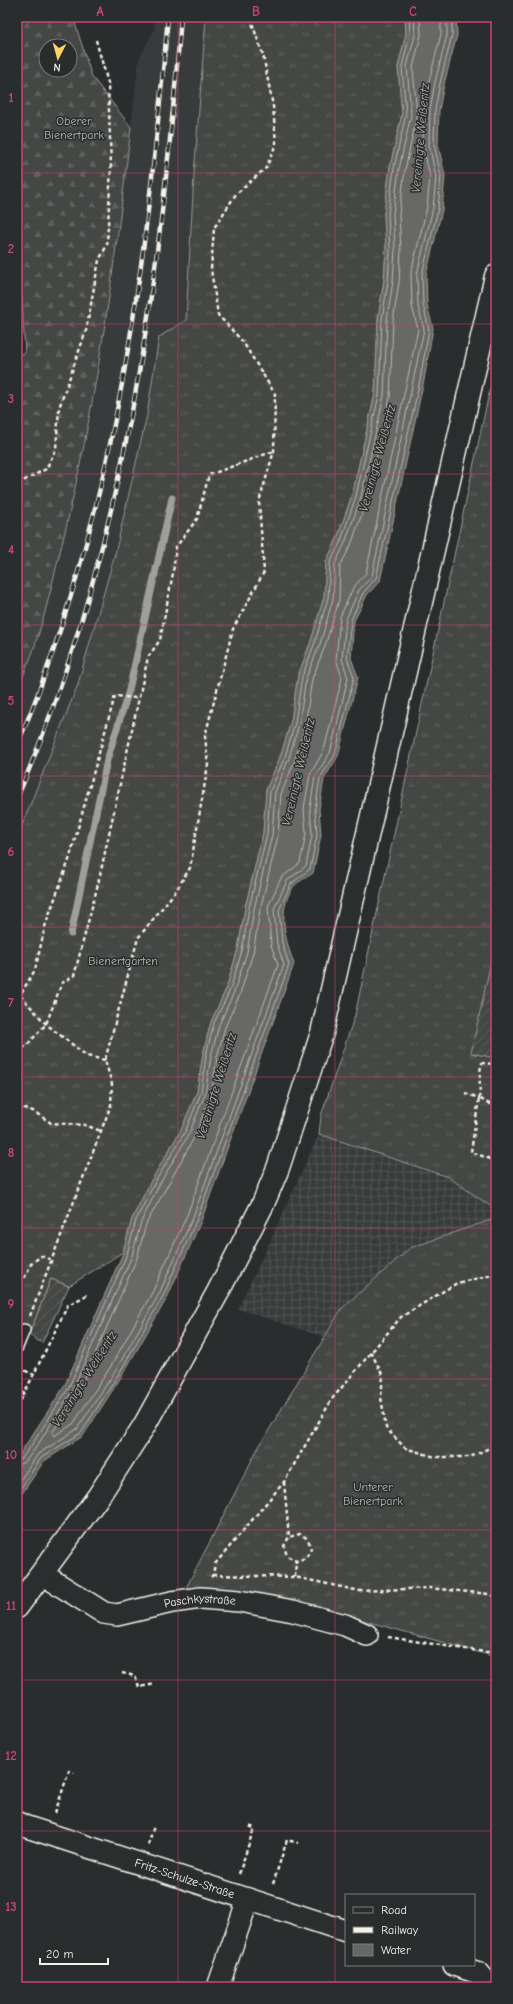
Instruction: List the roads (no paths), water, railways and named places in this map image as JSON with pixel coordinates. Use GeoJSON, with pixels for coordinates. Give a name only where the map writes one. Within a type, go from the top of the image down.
{"type":"FeatureCollection","features":[{"type":"Feature","properties":{"kind":"main road"},"geometry":{"type":"LineString","coordinates":[[17,1607],[98,1497],[144,1426],[218,1292],[263,1204],[278,1168],[322,1033],[496,276]]}},
{"type":"Feature","properties":{"kind":"street","name":"Paschkystraße"},"geometry":{"type":"LineString","coordinates":[[42,1574],[104,1613],[117,1615],[172,1602],[201,1598],[239,1602],[293,1611],[345,1625],[367,1635]]}},
{"type":"Feature","properties":{"kind":"street","name":"Fritz-Schulze-Straße"},"geometry":{"type":"LineString","coordinates":[[19,1825],[345,1930]]}},
{"type":"Feature","properties":{"kind":"street"},"geometry":{"type":"LineString","coordinates":[[218,1987],[248,1899]]}},
{"type":"Feature","properties":{"kind":"street"},"geometry":{"type":"LineString","coordinates":[[457,1966],[479,1973],[491,1987]]}},
{"type":"Feature","properties":{"kind":"lane"},"geometry":{"type":"LineString","coordinates":[[17,1346],[24,1330]]}},
{"type":"Feature","properties":{"kind":"water","name":"Vereinigte Weißeritz"},"geometry":{"type":"Polygon","coordinates":[[[405,17],[456,17],[457,35],[444,84],[439,110],[438,144],[445,176],[442,210],[426,275],[427,305],[433,328],[424,380],[380,581],[367,595],[354,621],[351,658],[358,677],[338,756],[324,779],[319,809],[321,835],[313,873],[293,887],[285,906],[284,925],[294,964],[201,1221],[167,1298],[123,1374],[83,1436],[44,1461],[17,1501],[17,1458],[64,1387],[123,1253],[132,1219],[151,1181],[181,1130],[197,1092],[203,1054],[211,1022],[226,989],[238,949],[245,908],[263,833],[266,790],[281,755],[291,721],[298,676],[311,641],[324,597],[326,562],[337,539],[352,495],[375,394],[378,319],[384,280],[386,249],[384,214],[390,167],[402,114],[398,67],[406,34],[405,17]]]}},
{"type":"Feature","properties":{"kind":"waterway"},"geometry":{"type":"LineString","coordinates":[[71,934],[107,760],[129,690],[172,498]]}},
{"type":"Feature","properties":{"kind":"railway"},"geometry":{"type":"LineString","coordinates":[[17,745],[42,684],[70,600],[95,510],[111,441],[136,301],[146,230],[168,17]]}},
{"type":"Feature","properties":{"kind":"railway"},"geometry":{"type":"LineString","coordinates":[[17,798],[54,705],[85,610],[110,513],[131,415],[148,316],[162,217],[181,17]]}},
{"type":"Feature","properties":{"kind":"park label","name":"Oberer Bienertpark"},"geometry":{"type":"Point","coordinates":[74,128]}},
{"type":"Feature","properties":{"kind":"park label","name":"Bienertgarten"},"geometry":{"type":"Point","coordinates":[123,961]}},
{"type":"Feature","properties":{"kind":"park label","name":"Unterer Bienertpark"},"geometry":{"type":"Point","coordinates":[373,1494]}}]}
